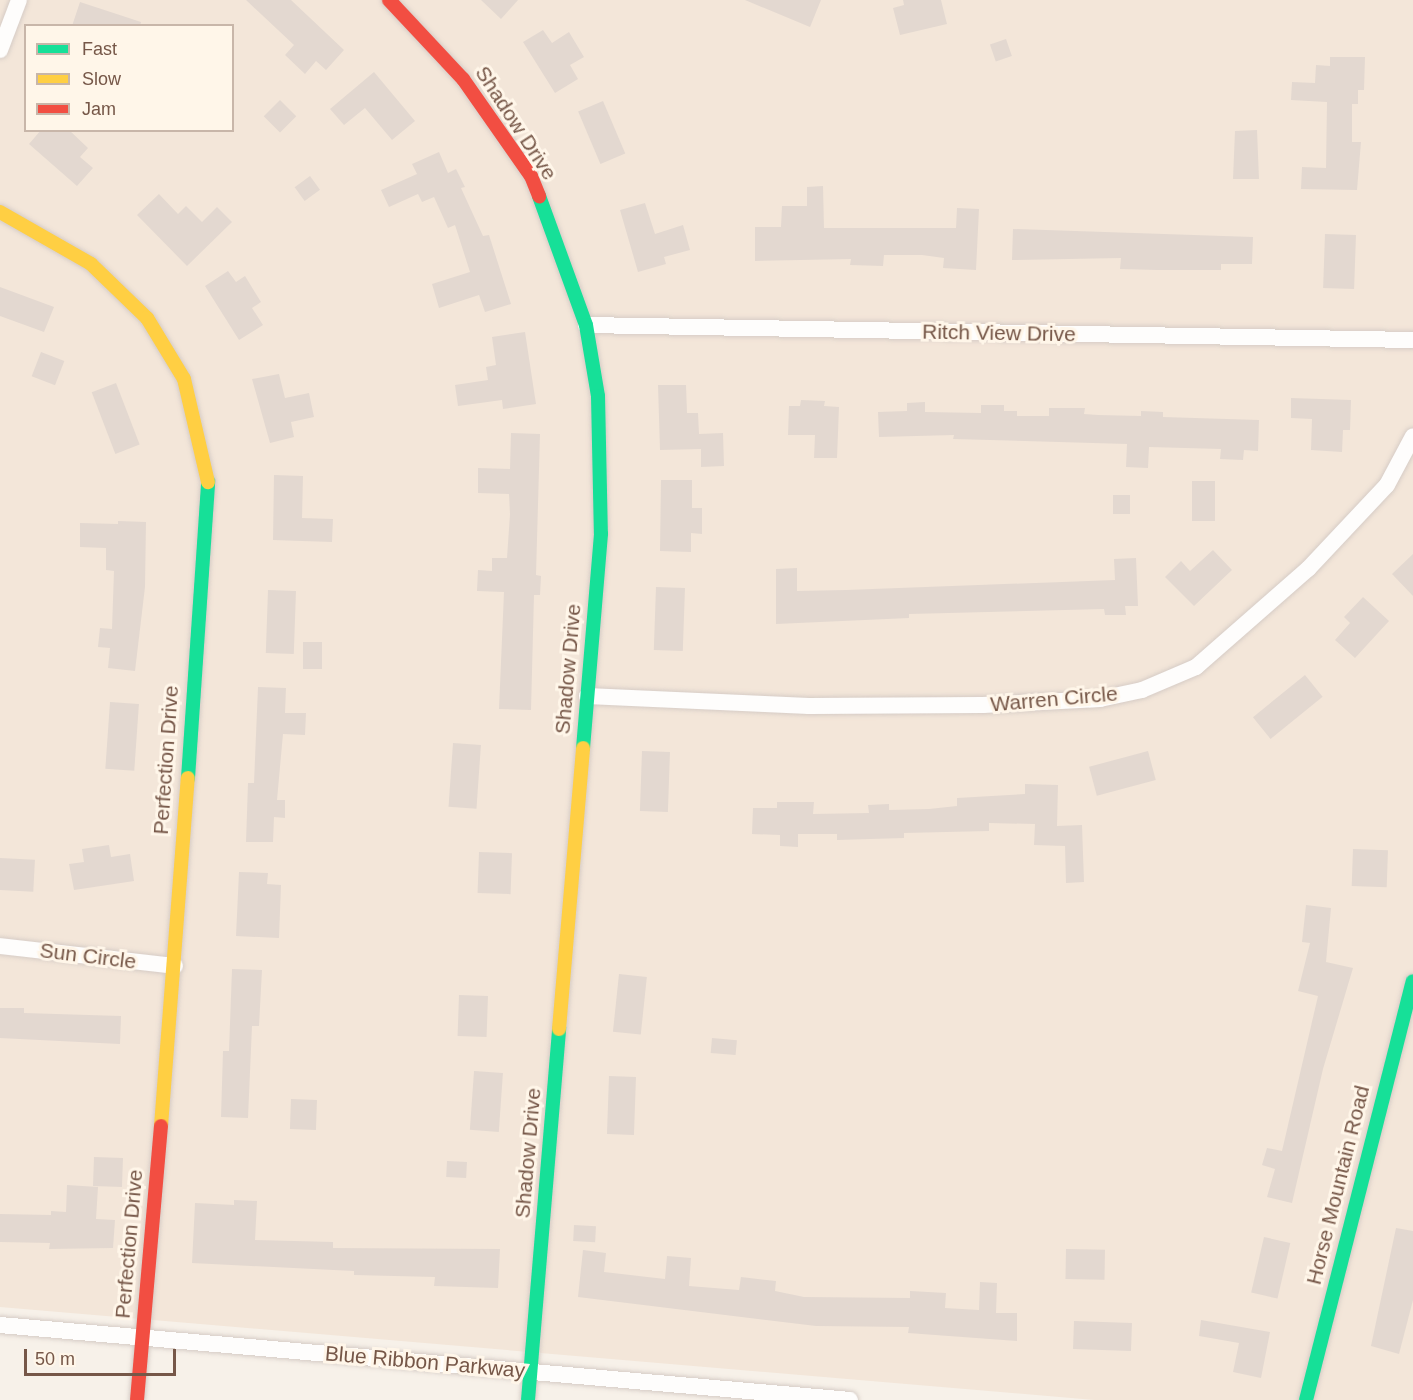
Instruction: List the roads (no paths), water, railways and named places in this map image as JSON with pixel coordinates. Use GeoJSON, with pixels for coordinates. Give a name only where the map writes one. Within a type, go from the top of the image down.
{"type":"FeatureCollection","features":[{"type":"Feature","properties":{"kind":"street"},"geometry":{"type":"LineString","coordinates":[[0,50],[19,0]]}},
{"type":"Feature","properties":{"kind":"street","name":"Shadow Drive"},"geometry":{"type":"LineString","coordinates":[[389,0],[463,79],[531,176],[568,268],[586,326],[598,396],[601,534],[528,1400]]}},
{"type":"Feature","properties":{"kind":"street","name":"Perfection Drive"},"geometry":{"type":"LineString","coordinates":[[0,212],[91,264],[147,318],[184,379],[209,472],[175,966],[137,1400]]}},
{"type":"Feature","properties":{"kind":"street","name":"Ritch View Drive"},"geometry":{"type":"LineString","coordinates":[[586,326],[1413,340]]}},
{"type":"Feature","properties":{"kind":"street","name":"Warren Circle"},"geometry":{"type":"LineString","coordinates":[[587,696],[809,705],[983,705],[1100,699],[1143,690],[1197,668],[1308,569],[1387,484],[1413,436]]}},
{"type":"Feature","properties":{"kind":"street","name":"Sun Circle"},"geometry":{"type":"LineString","coordinates":[[0,946],[175,966]]}},
{"type":"Feature","properties":{"kind":"street","name":"Horse Mountain Road"},"geometry":{"type":"LineString","coordinates":[[1306,1400],[1413,981]]}},
{"type":"Feature","properties":{"kind":"street","name":"Blue Ribbon Parkway"},"geometry":{"type":"LineString","coordinates":[[0,1325],[850,1400]]}}]}
